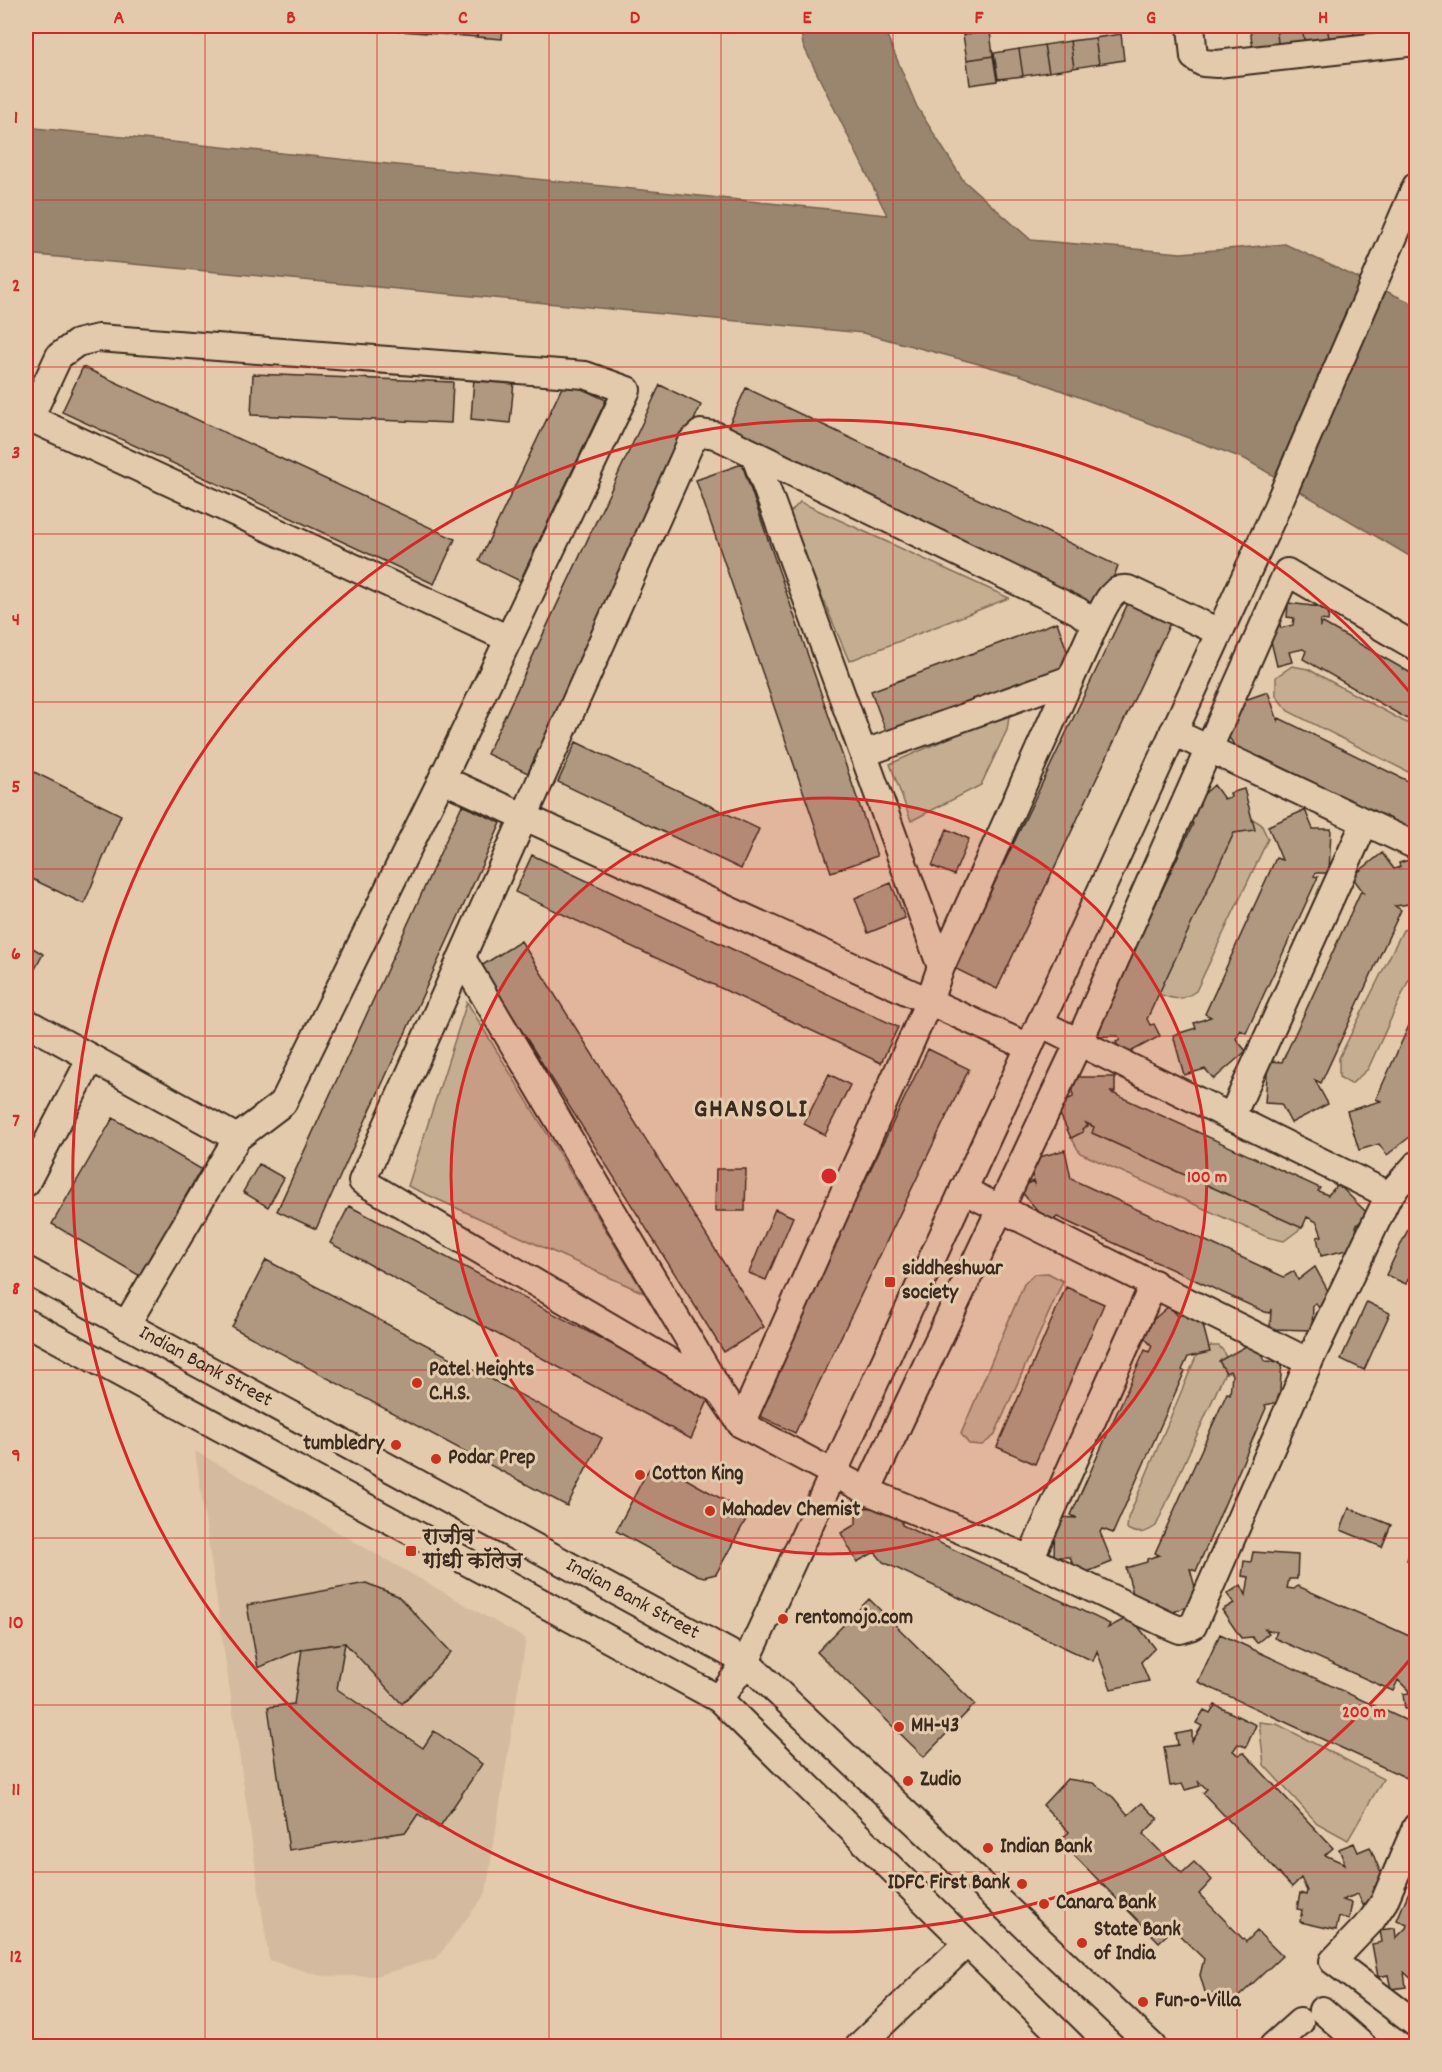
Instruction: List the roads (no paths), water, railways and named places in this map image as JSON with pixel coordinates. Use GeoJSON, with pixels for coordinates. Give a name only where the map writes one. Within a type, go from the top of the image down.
{"type":"FeatureCollection","features":[{"type":"Feature","properties":{"kind":"street"},"geometry":{"type":"LineString","coordinates":[[1191,26],[1194,57],[1203,63],[1217,64],[1416,42]]}},
{"type":"Feature","properties":{"kind":"street"},"geometry":{"type":"LineString","coordinates":[[719,1699],[746,1662],[833,1474],[1273,516],[1416,186]]}},
{"type":"Feature","properties":{"kind":"street"},"geometry":{"type":"LineString","coordinates":[[126,1325],[237,1138],[283,1103],[442,779],[509,639],[627,390],[585,375],[98,338],[77,344],[59,356],[28,418],[509,639]]}},
{"type":"Feature","properties":{"kind":"street"},"geometry":{"type":"LineString","coordinates":[[718,1390],[362,1181],[463,960],[691,442],[701,433],[715,435],[1078,612],[1095,625]]}},
{"type":"Feature","properties":{"kind":"street"},"geometry":{"type":"LineString","coordinates":[[754,454],[865,753],[941,967]]}},
{"type":"Feature","properties":{"kind":"street"},"geometry":{"type":"LineString","coordinates":[[867,1491],[1079,1042],[1287,572],[1416,647]]}},
{"type":"Feature","properties":{"kind":"street"},"geometry":{"type":"LineString","coordinates":[[741,1424],[929,1002],[941,967],[1070,679],[1113,592],[1120,588],[1128,589],[1220,632]]}},
{"type":"Feature","properties":{"kind":"street"},"geometry":{"type":"LineString","coordinates":[[865,753],[1070,679]]}},
{"type":"Feature","properties":{"kind":"street"},"geometry":{"type":"LineString","coordinates":[[1173,732],[1416,846]]}},
{"type":"Feature","properties":{"kind":"street"},"geometry":{"type":"LineString","coordinates":[[442,779],[1029,1047]]}},
{"type":"Feature","properties":{"kind":"street"},"geometry":{"type":"LineString","coordinates":[[1231,1118],[1365,822]]}},
{"type":"Feature","properties":{"kind":"street"},"geometry":{"type":"LineString","coordinates":[[463,960],[718,1390],[741,1424],[867,1491],[1030,1559],[1180,1630],[1193,1626],[1310,1362],[1389,1196],[1416,1165]]}},
{"type":"Feature","properties":{"kind":"street"},"geometry":{"type":"LineString","coordinates":[[26,1022],[237,1138]]}},
{"type":"Feature","properties":{"kind":"street"},"geometry":{"type":"LineString","coordinates":[[1040,1023],[1389,1196]]}},
{"type":"Feature","properties":{"kind":"street"},"geometry":{"type":"LineString","coordinates":[[26,1183],[91,1058]]}},
{"type":"Feature","properties":{"kind":"street"},"geometry":{"type":"LineString","coordinates":[[963,1190],[999,1210],[1154,1283],[1310,1362]]}},
{"type":"Feature","properties":{"kind":"street","name":"Indian Bank Street"},"geometry":{"type":"LineString","coordinates":[[26,1270],[746,1662],[1152,2046]]}},
{"type":"Feature","properties":{"kind":"street"},"geometry":{"type":"LineString","coordinates":[[1030,1559],[1154,1283]]}},
{"type":"Feature","properties":{"kind":"street"},"geometry":{"type":"LineString","coordinates":[[26,1322],[719,1699],[1072,2046]]}},
{"type":"Feature","properties":{"kind":"street"},"geometry":{"type":"LineString","coordinates":[[1416,1827],[1384,1902],[1371,1921],[1333,1961],[1416,2024]]}},
{"type":"Feature","properties":{"kind":"street"},"geometry":{"type":"LineString","coordinates":[[858,2046],[968,1943]]}},
{"type":"Feature","properties":{"kind":"street"},"geometry":{"type":"LineString","coordinates":[[1322,2010],[1363,2046]]}},
{"type":"Feature","properties":{"kind":"street"},"geometry":{"type":"LineString","coordinates":[[1273,2046],[1300,2022]]}},
{"type":"Feature","properties":{"kind":"place","name":"siddheshwar society"},"geometry":{"type":"Point","coordinates":[890,1282]}},
{"type":"Feature","properties":{"kind":"place","name":"Patel Heights C.H.S."},"geometry":{"type":"Point","coordinates":[417,1383]}},
{"type":"Feature","properties":{"kind":"place","name":"tumbledry"},"geometry":{"type":"Point","coordinates":[396,1445]}},
{"type":"Feature","properties":{"kind":"place","name":"Podar Prep"},"geometry":{"type":"Point","coordinates":[436,1459]}},
{"type":"Feature","properties":{"kind":"place","name":"Cotton King"},"geometry":{"type":"Point","coordinates":[640,1475]}},
{"type":"Feature","properties":{"kind":"place","name":"Mahadev Chemist"},"geometry":{"type":"Point","coordinates":[710,1511]}},
{"type":"Feature","properties":{"kind":"place","name":"राजीव गांधी कॉलेज"},"geometry":{"type":"Point","coordinates":[411,1551]}},
{"type":"Feature","properties":{"kind":"place","name":"rentomojo.com"},"geometry":{"type":"Point","coordinates":[783,1619]}},
{"type":"Feature","properties":{"kind":"place","name":"MH-43"},"geometry":{"type":"Point","coordinates":[899,1727]}},
{"type":"Feature","properties":{"kind":"place","name":"Zudio"},"geometry":{"type":"Point","coordinates":[908,1781]}},
{"type":"Feature","properties":{"kind":"place","name":"Indian Bank"},"geometry":{"type":"Point","coordinates":[988,1848]}},
{"type":"Feature","properties":{"kind":"place","name":"IDFC First Bank"},"geometry":{"type":"Point","coordinates":[1022,1884]}},
{"type":"Feature","properties":{"kind":"place","name":"Canara Bank"},"geometry":{"type":"Point","coordinates":[1044,1904]}},
{"type":"Feature","properties":{"kind":"place","name":"State Bank of India"},"geometry":{"type":"Point","coordinates":[1082,1943]}},
{"type":"Feature","properties":{"kind":"place","name":"Fun-o-Villa"},"geometry":{"type":"Point","coordinates":[1143,2002]}},
{"type":"Feature","properties":{"kind":"district","name":"GHANSOLI"},"geometry":{"type":"Point","coordinates":[751,1110]}}]}
